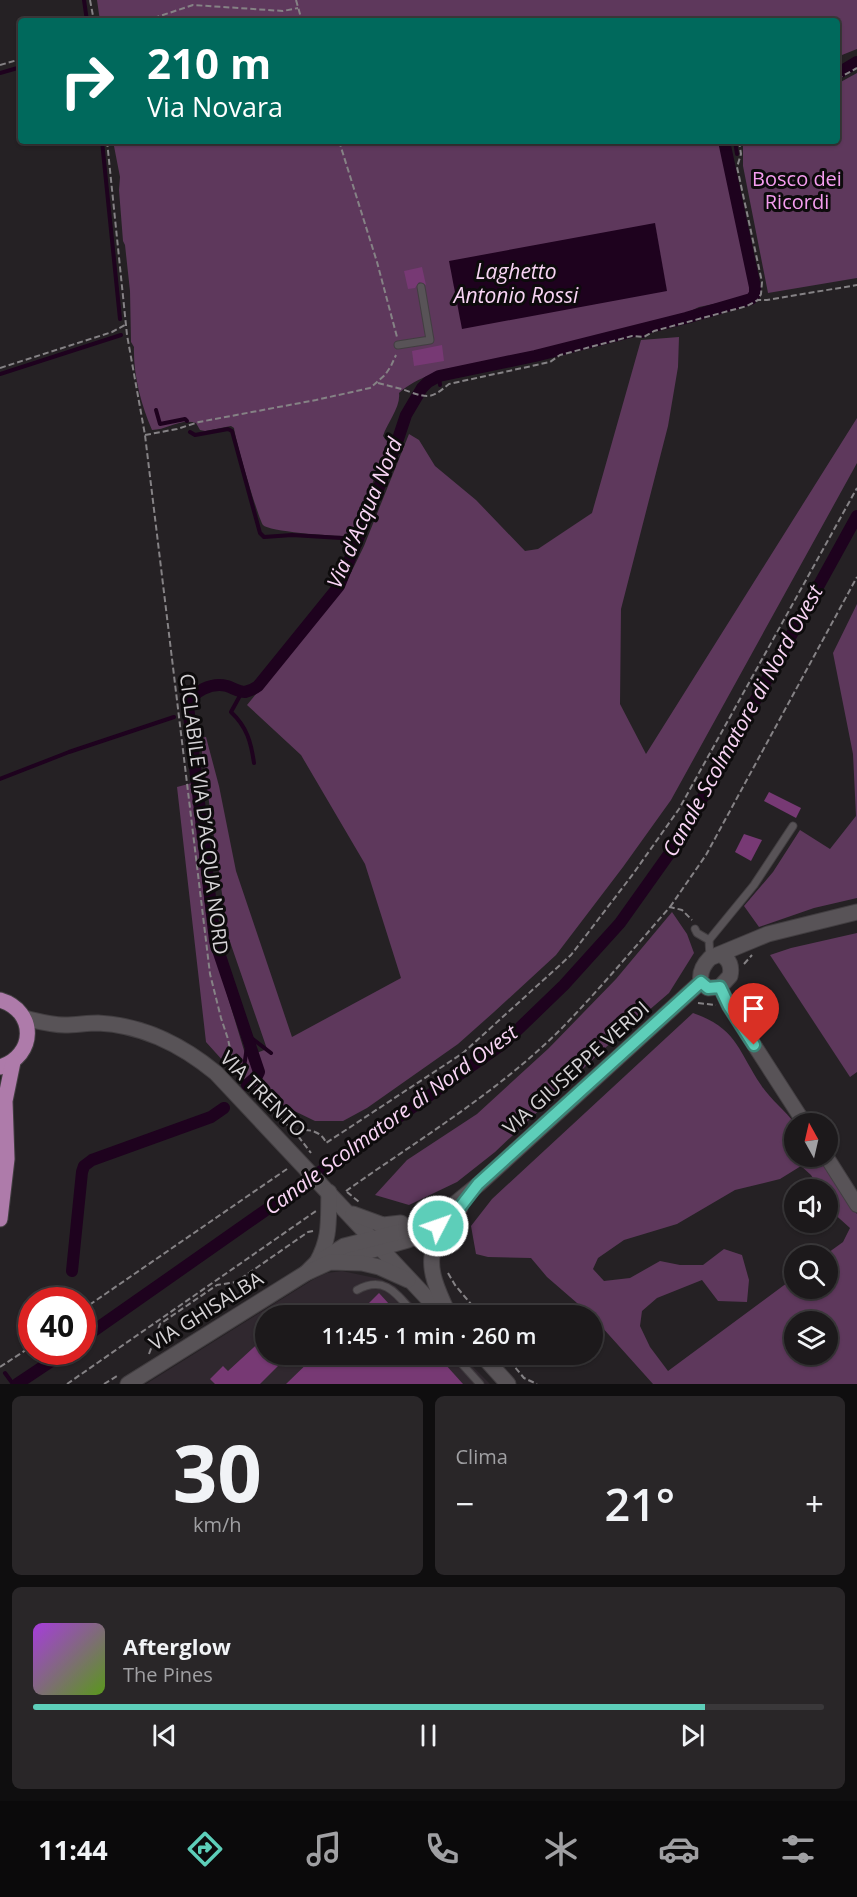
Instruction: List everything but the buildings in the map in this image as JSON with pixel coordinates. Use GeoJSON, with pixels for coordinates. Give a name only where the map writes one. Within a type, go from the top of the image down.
{"type":"FeatureCollection","features":[{"type":"Feature","properties":{"kind":"main road","name":"VIA TRENTO"},"geometry":{"type":"LineString","coordinates":[[0,1000],[15,1007],[24,1018]]}},
{"type":"Feature","properties":{"kind":"main road"},"geometry":{"type":"LineString","coordinates":[[0,1219],[7,1158],[2,1095],[7,1065],[23,1050],[27,1041],[24,1018]]}},
{"type":"Feature","properties":{"kind":"street"},"geometry":{"type":"LineString","coordinates":[[725,962],[701,971],[701,982],[708,988],[720,987],[730,976],[725,962],[727,951],[768,934],[857,912]]}},
{"type":"Feature","properties":{"kind":"street","name":"VIA GIUSEPPE VERDI"},"geometry":{"type":"LineString","coordinates":[[377,1243],[441,1215],[701,982]]}},
{"type":"Feature","properties":{"kind":"street"},"geometry":{"type":"LineString","coordinates":[[720,987],[729,1006],[798,1113]]}},
{"type":"Feature","properties":{"kind":"street","name":"VIA TRENTO"},"geometry":{"type":"LineString","coordinates":[[24,1018],[63,1025],[97,1023],[119,1025],[142,1030],[183,1049],[216,1073],[335,1189],[347,1212],[434,1305]]}},
{"type":"Feature","properties":{"kind":"street","name":"VIA TRENTO"},"geometry":{"type":"LineString","coordinates":[[27,1041],[41,1032],[63,1025]]}},
{"type":"Feature","properties":{"kind":"street"},"geometry":{"type":"LineString","coordinates":[[833,1167],[857,1205]]}},
{"type":"Feature","properties":{"kind":"street","name":"VIA GIUSEPPE VERDI"},"geometry":{"type":"LineString","coordinates":[[347,1212],[383,1226],[392,1226],[443,1208],[478,1184]]}},
{"type":"Feature","properties":{"kind":"street","name":"VIA GIUSEPPE VERDI"},"geometry":{"type":"LineString","coordinates":[[444,1305],[436,1287],[431,1264],[433,1247],[478,1184]]}},
{"type":"Feature","properties":{"kind":"street"},"geometry":{"type":"LineString","coordinates":[[335,1189],[328,1208],[329,1231],[317,1266],[362,1263],[379,1267],[413,1282]]}},
{"type":"Feature","properties":{"kind":"street","name":"VIA GIUSEPPE VERDI"},"geometry":{"type":"LineString","coordinates":[[377,1243],[425,1234],[454,1215]]}},
{"type":"Feature","properties":{"kind":"street","name":"VIA GHISALBA"},"geometry":{"type":"LineString","coordinates":[[125,1378],[317,1266],[377,1243]]}},
{"type":"Feature","properties":{"kind":"street"},"geometry":{"type":"LineString","coordinates":[[491,1365],[508,1384]]}},
{"type":"Feature","properties":{"kind":"lane"},"geometry":{"type":"LineString","coordinates":[[398,345],[430,340],[421,287]]}},
{"type":"Feature","properties":{"kind":"lane"},"geometry":{"type":"LineString","coordinates":[[709,940],[754,885],[793,826]]}},
{"type":"Feature","properties":{"kind":"lane"},"geometry":{"type":"LineString","coordinates":[[696,931],[709,940],[725,962]]}},
{"type":"Feature","properties":{"kind":"lane"},"geometry":{"type":"LineString","coordinates":[[357,1290],[376,1283],[387,1286],[405,1305]]}},
{"type":"Feature","properties":{"kind":"lane"},"geometry":{"type":"LineString","coordinates":[[463,1365],[480,1384]]}},
{"type":"Feature","properties":{"kind":"path"},"geometry":{"type":"LineString","coordinates":[[90,0],[93,18]]}},
{"type":"Feature","properties":{"kind":"path"},"geometry":{"type":"LineString","coordinates":[[296,0],[301,18]]}},
{"type":"Feature","properties":{"kind":"path"},"geometry":{"type":"LineString","coordinates":[[154,18],[193,5],[283,11],[298,8]]}},
{"type":"Feature","properties":{"kind":"path"},"geometry":{"type":"LineString","coordinates":[[0,65],[18,60]]}},
{"type":"Feature","properties":{"kind":"path"},"geometry":{"type":"LineString","coordinates":[[840,77],[857,68]]}},
{"type":"Feature","properties":{"kind":"path","name":"CICLABILE VIA D’ACQUA NORD"},"geometry":{"type":"LineString","coordinates":[[107,144],[126,325],[145,435],[210,974],[236,1076]]}},
{"type":"Feature","properties":{"kind":"path"},"geometry":{"type":"LineString","coordinates":[[145,435],[370,388],[378,383],[391,366],[398,345],[376,262],[340,144]]}},
{"type":"Feature","properties":{"kind":"path"},"geometry":{"type":"LineString","coordinates":[[739,144],[741,154],[737,166],[762,282],[758,300]]}},
{"type":"Feature","properties":{"kind":"path"},"geometry":{"type":"LineString","coordinates":[[378,383],[411,392],[420,397],[439,392],[455,382],[550,362],[560,355],[632,336],[644,337],[654,331],[747,306],[758,300],[857,285]]}},
{"type":"Feature","properties":{"kind":"path"},"geometry":{"type":"LineString","coordinates":[[0,368],[112,332],[126,325]]}},
{"type":"Feature","properties":{"kind":"path"},"geometry":{"type":"LineString","coordinates":[[295,1131],[304,1129],[322,1135],[326,1143],[463,1053],[571,955],[679,809],[857,488]]}},
{"type":"Feature","properties":{"kind":"path"},"geometry":{"type":"LineString","coordinates":[[346,1191],[505,1078],[560,1030],[670,907],[706,855],[857,576]]}},
{"type":"Feature","properties":{"kind":"path"},"geometry":{"type":"LineString","coordinates":[[670,907],[682,910],[699,926],[696,931]]}},
{"type":"Feature","properties":{"kind":"path"},"geometry":{"type":"LineString","coordinates":[[725,962],[746,960],[753,955]]}},
{"type":"Feature","properties":{"kind":"path"},"geometry":{"type":"LineString","coordinates":[[690,1005],[702,1002],[715,1004],[722,1011],[729,1006]]}},
{"type":"Feature","properties":{"kind":"path"},"geometry":{"type":"LineString","coordinates":[[96,1301],[305,1161],[295,1131],[262,1103]]}},
{"type":"Feature","properties":{"kind":"path"},"geometry":{"type":"LineString","coordinates":[[335,1189],[346,1191],[361,1203]]}},
{"type":"Feature","properties":{"kind":"path"},"geometry":{"type":"LineString","coordinates":[[67,1384],[317,1211],[328,1208]]}},
{"type":"Feature","properties":{"kind":"path"},"geometry":{"type":"LineString","coordinates":[[148,1356],[160,1324],[217,1285],[236,1282],[308,1232],[329,1231]]}},
{"type":"Feature","properties":{"kind":"path"},"geometry":{"type":"LineString","coordinates":[[445,1268],[455,1285],[472,1305]]}},
{"type":"Feature","properties":{"kind":"path"},"geometry":{"type":"LineString","coordinates":[[0,1367],[18,1355]]}},
{"type":"Feature","properties":{"kind":"path"},"geometry":{"type":"LineString","coordinates":[[513,1365],[524,1378],[537,1384]]}},
{"type":"Feature","properties":{"kind":"path"},"geometry":{"type":"LineString","coordinates":[[104,1384],[125,1378]]}},
{"type":"Feature","properties":{"kind":"shaded area"},"geometry":{"type":"Polygon","coordinates":[[[342,1271],[380,1279],[395,1286],[414,1305],[272,1305],[327,1273],[342,1271]]]}},
{"type":"Feature","properties":{"kind":"shaded area"},"geometry":{"type":"Polygon","coordinates":[[[255,1316],[255,1365],[471,1365],[490,1384],[146,1384],[255,1316]]]}},
{"type":"Feature","properties":{"kind":"green space"},"geometry":{"type":"Polygon","coordinates":[[[97,0],[857,0],[857,49],[840,57],[840,18],[100,18],[97,0]]]}},
{"type":"Feature","properties":{"kind":"green space","name":"Bosco dei Ricordi"},"geometry":{"type":"Polygon","coordinates":[[[857,73],[857,278],[768,293],[743,166],[743,144],[840,144],[840,82],[857,73]]]}},
{"type":"Feature","properties":{"kind":"green space"},"geometry":{"type":"Polygon","coordinates":[[[114,144],[721,144],[739,221],[740,240],[749,275],[750,294],[587,340],[469,367],[450,369],[423,378],[399,393],[396,409],[383,436],[389,447],[375,476],[354,536],[278,530],[263,525],[234,428],[231,426],[205,431],[200,430],[196,423],[185,422],[152,430],[138,389],[134,347],[131,342],[130,291],[123,241],[120,177],[114,144]]]}},
{"type":"Feature","properties":{"kind":"green space"},"geometry":{"type":"Polygon","coordinates":[[[679,337],[678,367],[668,426],[621,609],[620,704],[646,754],[857,418],[857,463],[671,800],[556,955],[458,1044],[367,1108],[343,1121],[315,1121],[282,1105],[233,1072],[206,1042],[177,787],[192,783],[211,941],[246,1057],[267,1049],[228,936],[200,738],[206,737],[219,786],[236,871],[292,1037],[401,978],[365,864],[301,755],[247,705],[344,587],[364,546],[409,434],[419,440],[435,466],[476,500],[525,551],[538,549],[592,513],[641,340],[679,337]]]}},
{"type":"Feature","properties":{"kind":"green space"},"geometry":{"type":"Polygon","coordinates":[[[857,604],[857,898],[814,908],[759,927],[744,906],[773,872],[800,830],[830,849],[856,816],[853,754],[833,653],[857,604]]]}},
{"type":"Feature","properties":{"kind":"green space"},"geometry":{"type":"Polygon","coordinates":[[[672,912],[687,934],[694,953],[669,993],[605,1048],[495,1152],[457,1182],[409,1205],[375,1195],[407,1160],[477,1114],[549,1048],[616,979],[672,912]]]}},
{"type":"Feature","properties":{"kind":"green space"},"geometry":{"type":"Polygon","coordinates":[[[857,933],[857,1072],[850,1077],[770,955],[857,933]]]}},
{"type":"Feature","properties":{"kind":"green space"},"geometry":{"type":"Polygon","coordinates":[[[693,1013],[708,1019],[728,1033],[765,1090],[786,1113],[784,1113],[784,1167],[799,1167],[780,1179],[735,1190],[677,1224],[624,1240],[598,1258],[593,1269],[604,1281],[630,1278],[660,1261],[680,1265],[703,1265],[724,1249],[742,1255],[749,1280],[747,1302],[718,1301],[702,1280],[657,1298],[642,1311],[640,1326],[650,1347],[668,1371],[784,1285],[784,1299],[838,1299],[838,1246],[843,1242],[850,1228],[838,1217],[838,1186],[857,1214],[857,1384],[653,1384],[603,1328],[603,1305],[579,1305],[547,1277],[531,1258],[488,1257],[476,1254],[471,1226],[492,1199],[693,1013]]]}},
{"type":"Feature","properties":{"kind":"green space"},"geometry":{"type":"Polygon","coordinates":[[[802,1167],[825,1167],[833,1179],[813,1179],[802,1167]]]}},
{"type":"Feature","properties":{"kind":"water","name":"Laghetto Antonio Rossi"},"geometry":{"type":"Polygon","coordinates":[[[655,223],[667,291],[462,329],[449,261],[655,223]]]}},
{"type":"Feature","properties":{"kind":"waterway"},"geometry":{"type":"LineString","coordinates":[[84,0],[87,18]]}},
{"type":"Feature","properties":{"kind":"waterway","name":"Via d'Acqua Nord"},"geometry":{"type":"LineString","coordinates":[[840,72],[857,62]]}},
{"type":"Feature","properties":{"kind":"waterway"},"geometry":{"type":"LineString","coordinates":[[0,73],[18,68]]}},
{"type":"Feature","properties":{"kind":"waterway"},"geometry":{"type":"LineString","coordinates":[[102,144],[120,319]]}},
{"type":"Feature","properties":{"kind":"waterway","name":"Via d'Acqua Nord"},"geometry":{"type":"LineString","coordinates":[[247,1085],[259,1072],[215,941],[188,706],[190,701],[198,692],[215,685],[245,692],[258,686],[339,586],[406,415],[428,382],[439,376],[535,356],[751,299],[755,294],[755,287],[725,144]]}},
{"type":"Feature","properties":{"kind":"waterway"},"geometry":{"type":"LineString","coordinates":[[735,144],[737,154]]}},
{"type":"Feature","properties":{"kind":"waterway","name":"Via d'Acqua Nord"},"geometry":{"type":"LineString","coordinates":[[641,330],[643,336]]}},
{"type":"Feature","properties":{"kind":"waterway"},"geometry":{"type":"LineString","coordinates":[[0,374],[121,335]]}},
{"type":"Feature","properties":{"kind":"waterway"},"geometry":{"type":"LineString","coordinates":[[439,376],[440,385]]}},
{"type":"Feature","properties":{"kind":"waterway"},"geometry":{"type":"LineString","coordinates":[[156,410],[160,424],[185,419],[187,421]]}},
{"type":"Feature","properties":{"kind":"waterway"},"geometry":{"type":"LineString","coordinates":[[190,432],[195,435],[228,429],[232,431],[260,533],[264,537],[292,535],[358,539]]}},
{"type":"Feature","properties":{"kind":"waterway","name":"Canale Scolmatore di Nord Ovest"},"geometry":{"type":"LineString","coordinates":[[96,1329],[504,1043],[564,985],[620,923],[684,833],[857,516]]}},
{"type":"Feature","properties":{"kind":"waterway"},"geometry":{"type":"LineString","coordinates":[[242,692],[231,712],[241,723],[247,735],[254,763]]}},
{"type":"Feature","properties":{"kind":"waterway"},"geometry":{"type":"LineString","coordinates":[[0,779],[69,752],[174,717]]}},
{"type":"Feature","properties":{"kind":"waterway"},"geometry":{"type":"LineString","coordinates":[[245,1033],[271,1053]]}},
{"type":"Feature","properties":{"kind":"waterway"},"geometry":{"type":"LineString","coordinates":[[244,1067],[248,1040]]}},
{"type":"Feature","properties":{"kind":"waterway","name":"Via d'Acqua Nord"},"geometry":{"type":"LineString","coordinates":[[72,1271],[84,1166],[92,1160],[211,1117],[224,1108]]}},
{"type":"Feature","properties":{"kind":"waterway","name":"Canale Scolmatore di Nord Ovest"},"geometry":{"type":"LineString","coordinates":[[17,1384],[46,1365]]}},
{"type":"Feature","properties":{"kind":"waterway"},"geometry":{"type":"LineString","coordinates":[[5,1373],[13,1384]]}},
{"type":"Feature","properties":{"kind":"route"},"geometry":{"type":"LineString","coordinates":[[438,1226],[454,1215],[478,1184],[701,982],[708,988],[720,987],[729,1006],[754,1045]]}}]}
